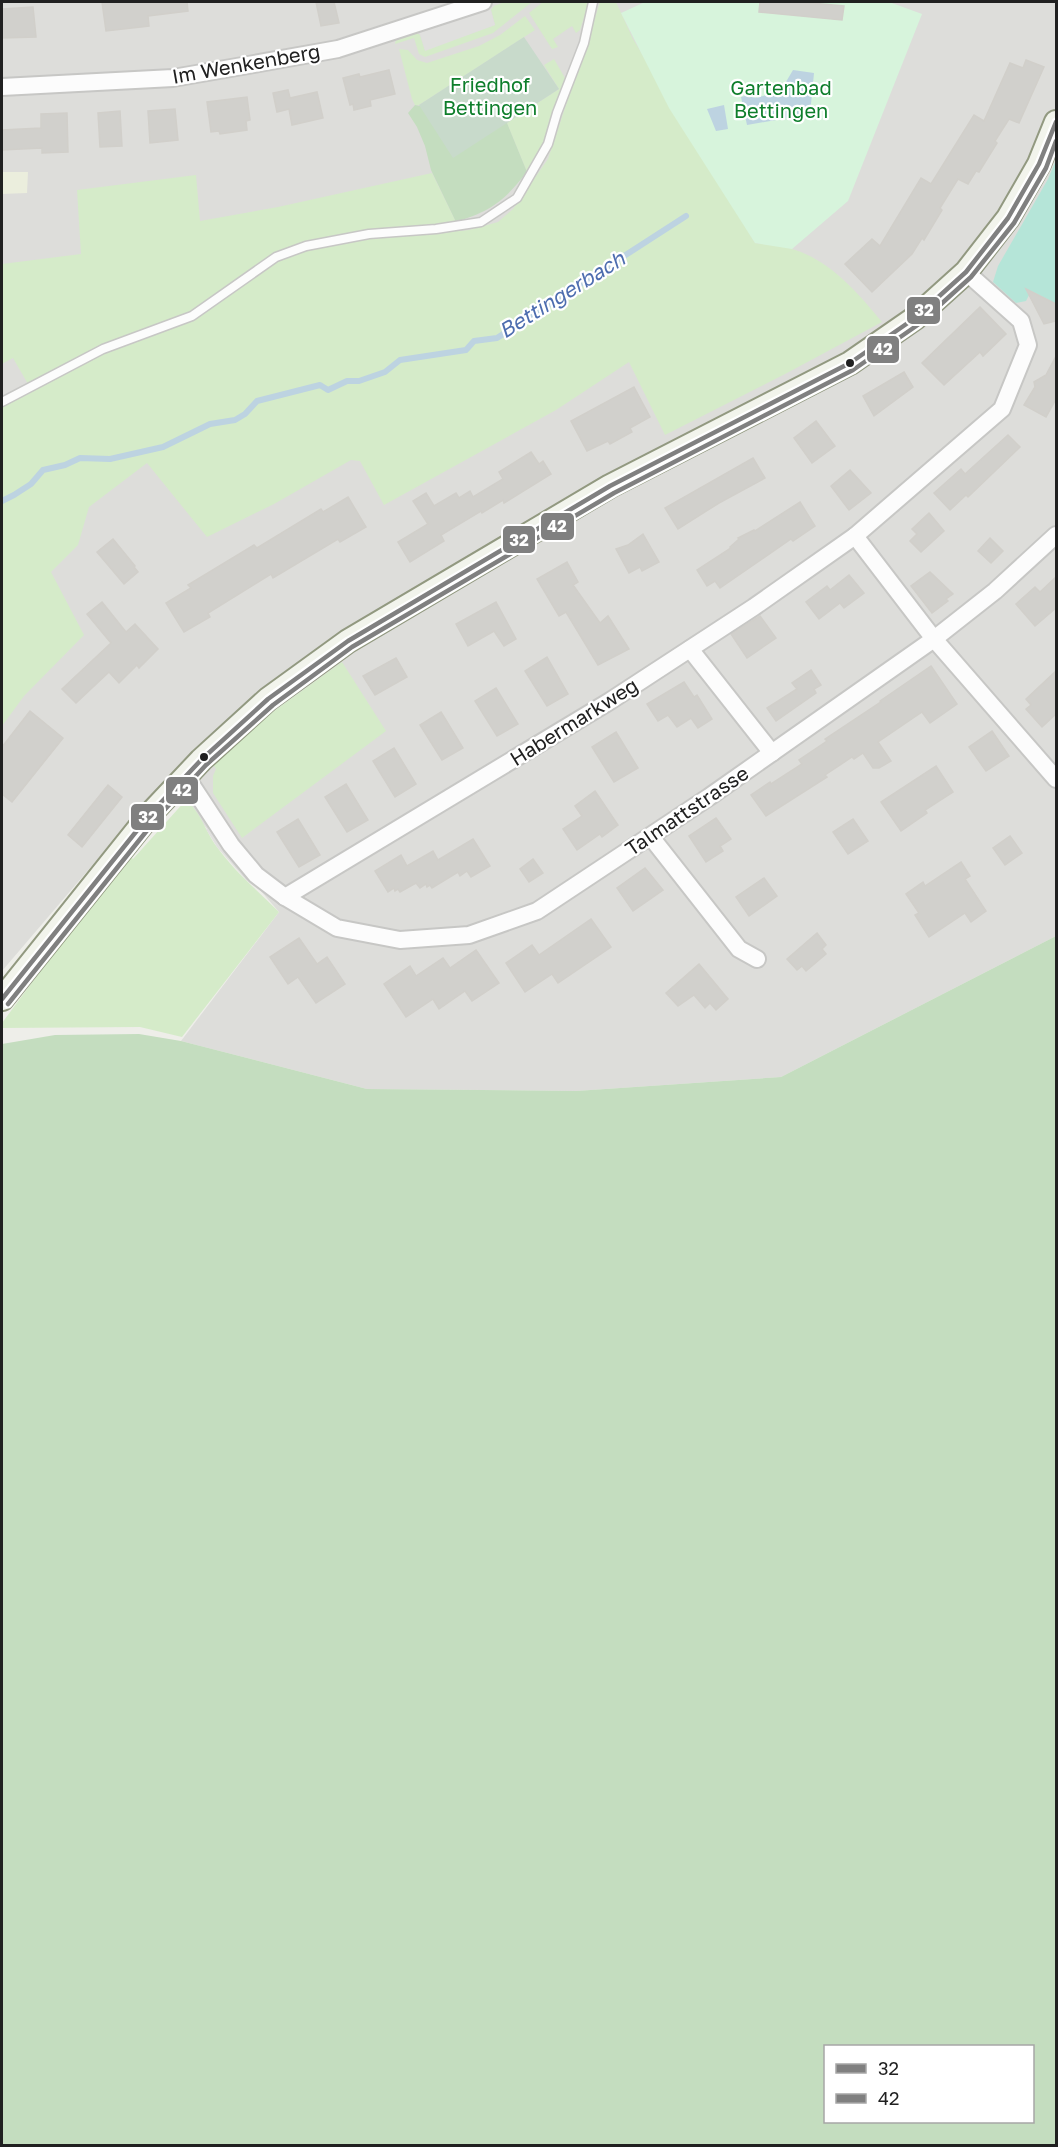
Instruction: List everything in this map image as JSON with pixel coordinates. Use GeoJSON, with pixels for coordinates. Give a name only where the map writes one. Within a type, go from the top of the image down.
{"type":"FeatureCollection","features":[{"type":"Feature","properties":{"kind":"street","name":"Im Wenkenberg"},"geometry":{"type":"LineString","coordinates":[[2,87],[173,78],[264,62],[338,48],[483,2]]}},
{"type":"Feature","properties":{"kind":"street"},"geometry":{"type":"LineString","coordinates":[[2,999],[148,816],[185,775],[268,699],[348,641],[610,486],[850,363],[915,318],[966,272],[1008,218],[1038,164],[1056,122]]}},
{"type":"Feature","properties":{"kind":"street","name":"Habermarkweg"},"geometry":{"type":"LineString","coordinates":[[285,897],[610,701],[690,649],[855,536],[1002,409],[1028,345],[1022,321],[966,272]]}},
{"type":"Feature","properties":{"kind":"street","name":"Talmattstrasse"},"geometry":{"type":"LineString","coordinates":[[185,775],[231,845],[256,875],[285,897],[337,928],[400,940],[469,935],[537,910],[651,837],[934,639],[994,591],[1056,535]]}},
{"type":"Feature","properties":{"kind":"street"},"geometry":{"type":"LineString","coordinates":[[855,536],[934,639],[1056,779]]}},
{"type":"Feature","properties":{"kind":"street"},"geometry":{"type":"LineString","coordinates":[[690,649],[772,753]]}},
{"type":"Feature","properties":{"kind":"street"},"geometry":{"type":"LineString","coordinates":[[651,837],[739,949],[757,959]]}},
{"type":"Feature","properties":{"kind":"lane"},"geometry":{"type":"LineString","coordinates":[[2,402],[103,349],[192,316],[276,257],[306,246],[369,234],[481,222],[517,198],[548,144],[557,113],[584,43],[593,2]]}},
{"type":"Feature","properties":{"kind":"shaded area"},"geometry":{"type":"Polygon","coordinates":[[[2,2],[1056,2],[1056,936],[781,1077],[576,1091],[367,1089],[181,1041],[279,912],[165,780],[2,971],[2,2]]]}},
{"type":"Feature","properties":{"kind":"shaded area"},"geometry":{"type":"Polygon","coordinates":[[[490,7],[495,25],[425,51],[419,31],[490,7]]]}},
{"type":"Feature","properties":{"kind":"shaded area"},"geometry":{"type":"Polygon","coordinates":[[[212,825],[252,875],[247,881],[217,847],[206,829],[212,825]]]}},
{"type":"Feature","properties":{"kind":"green space"},"geometry":{"type":"Polygon","coordinates":[[[505,2],[532,2],[493,33],[425,57],[419,54],[414,38],[395,44],[396,39],[417,33],[420,35],[425,50],[495,25],[491,10],[494,6],[505,2]]]}},
{"type":"Feature","properties":{"kind":"green space"},"geometry":{"type":"Polygon","coordinates":[[[543,2],[589,2],[580,30],[576,33],[572,26],[553,39],[558,47],[552,49],[529,13],[543,2]]]}},
{"type":"Feature","properties":{"kind":"green space"},"geometry":{"type":"Polygon","coordinates":[[[600,2],[616,2],[633,39],[755,243],[787,248],[819,261],[853,289],[882,322],[665,435],[629,362],[556,410],[384,505],[360,461],[351,460],[274,504],[207,537],[147,463],[89,507],[78,545],[51,572],[84,635],[24,696],[2,726],[2,396],[28,384],[13,358],[2,364],[2,264],[81,254],[77,190],[196,175],[200,221],[278,207],[432,173],[456,222],[458,231],[498,222],[513,209],[548,159],[600,2]]]}},
{"type":"Feature","properties":{"kind":"green space","name":"Gartenbad Bettingen"},"geometry":{"type":"Polygon","coordinates":[[[645,2],[889,2],[922,14],[848,201],[792,249],[755,243],[669,108],[621,13],[645,2]]]}},
{"type":"Feature","properties":{"kind":"green space"},"geometry":{"type":"Polygon","coordinates":[[[525,16],[535,30],[419,105],[415,105],[399,49],[408,50],[417,60],[427,63],[479,46],[500,35],[525,16]]]}},
{"type":"Feature","properties":{"kind":"green space","name":"Friedhof Bettingen"},"geometry":{"type":"Polygon","coordinates":[[[524,37],[559,89],[453,158],[419,105],[524,37]]]}},
{"type":"Feature","properties":{"kind":"green space"},"geometry":{"type":"Polygon","coordinates":[[[554,59],[565,78],[543,145],[527,172],[507,123],[559,89],[544,65],[554,59]]]}},
{"type":"Feature","properties":{"kind":"green space"},"geometry":{"type":"Polygon","coordinates":[[[415,105],[507,123],[527,172],[496,204],[456,222],[431,170],[417,127],[408,113],[415,105]]]}},
{"type":"Feature","properties":{"kind":"green space"},"geometry":{"type":"Polygon","coordinates":[[[1056,160],[1056,306],[1031,291],[1026,301],[1016,303],[993,282],[998,266],[1048,179],[1056,160]]]}},
{"type":"Feature","properties":{"kind":"green space"},"geometry":{"type":"Polygon","coordinates":[[[2,172],[28,172],[27,193],[2,194],[2,172]]]}},
{"type":"Feature","properties":{"kind":"green space"},"geometry":{"type":"Polygon","coordinates":[[[342,662],[386,731],[242,838],[213,793],[213,776],[216,769],[212,763],[274,711],[342,662]]]}},
{"type":"Feature","properties":{"kind":"green space"},"geometry":{"type":"Polygon","coordinates":[[[186,800],[196,811],[224,856],[279,912],[182,1037],[140,1027],[2,1028],[2,1023],[127,854],[133,859],[186,800]]]}},
{"type":"Feature","properties":{"kind":"green space"},"geometry":{"type":"Polygon","coordinates":[[[1056,936],[1056,2145],[2,2145],[2,1044],[55,1035],[139,1034],[181,1041],[367,1089],[576,1091],[781,1077],[1056,936]]]}},
{"type":"Feature","properties":{"kind":"water"},"geometry":{"type":"Polygon","coordinates":[[[793,70],[814,73],[810,114],[747,125],[741,97],[753,94],[755,98],[780,92],[793,70]]]}},
{"type":"Feature","properties":{"kind":"water"},"geometry":{"type":"Polygon","coordinates":[[[724,105],[728,129],[716,131],[707,109],[724,105]]]}},
{"type":"Feature","properties":{"kind":"building"},"geometry":{"type":"Polygon","coordinates":[[[102,2],[187,2],[188,11],[148,16],[149,26],[106,31],[102,2]]]}},
{"type":"Feature","properties":{"kind":"building"},"geometry":{"type":"Polygon","coordinates":[[[316,2],[334,2],[339,23],[321,26],[316,2]]]}},
{"type":"Feature","properties":{"kind":"building"},"geometry":{"type":"Polygon","coordinates":[[[760,2],[800,2],[844,6],[842,20],[759,12],[760,2]]]}},
{"type":"Feature","properties":{"kind":"building"},"geometry":{"type":"Polygon","coordinates":[[[33,7],[36,37],[2,38],[2,9],[33,7]]]}},
{"type":"Feature","properties":{"kind":"building"},"geometry":{"type":"Polygon","coordinates":[[[1026,60],[1044,67],[1019,123],[1009,119],[979,172],[976,171],[968,184],[958,179],[924,240],[922,238],[912,254],[872,292],[845,264],[872,239],[880,246],[921,178],[931,184],[974,115],[984,121],[1010,63],[1023,68],[1026,60]]]}},
{"type":"Feature","properties":{"kind":"building"},"geometry":{"type":"Polygon","coordinates":[[[389,70],[395,94],[370,100],[371,106],[354,110],[353,104],[350,105],[343,78],[359,74],[360,77],[389,70]]]}},
{"type":"Feature","properties":{"kind":"building"},"geometry":{"type":"Polygon","coordinates":[[[288,90],[290,98],[317,92],[323,118],[292,125],[289,109],[277,112],[273,93],[288,90]]]}},
{"type":"Feature","properties":{"kind":"building"},"geometry":{"type":"Polygon","coordinates":[[[247,97],[250,120],[246,121],[247,130],[220,134],[219,131],[211,132],[207,102],[247,97]]]}},
{"type":"Feature","properties":{"kind":"building"},"geometry":{"type":"Polygon","coordinates":[[[175,109],[178,140],[150,143],[148,111],[175,109]]]}},
{"type":"Feature","properties":{"kind":"building"},"geometry":{"type":"Polygon","coordinates":[[[120,111],[122,146],[100,147],[98,113],[120,111]]]}},
{"type":"Feature","properties":{"kind":"building"},"geometry":{"type":"Polygon","coordinates":[[[67,113],[68,152],[42,153],[42,148],[2,150],[2,130],[41,128],[41,114],[67,113]]]}},
{"type":"Feature","properties":{"kind":"building"},"geometry":{"type":"Polygon","coordinates":[[[1026,289],[1056,304],[1056,321],[1044,324],[1026,289]]]}},
{"type":"Feature","properties":{"kind":"building"},"geometry":{"type":"Polygon","coordinates":[[[980,307],[1006,334],[983,356],[980,352],[944,385],[922,363],[980,307]]]}},
{"type":"Feature","properties":{"kind":"building"},"geometry":{"type":"Polygon","coordinates":[[[1056,356],[1056,399],[1046,417],[1024,405],[1035,387],[1034,382],[1046,375],[1056,356]]]}},
{"type":"Feature","properties":{"kind":"building"},"geometry":{"type":"Polygon","coordinates":[[[904,372],[913,387],[874,416],[863,396],[904,372]]]}},
{"type":"Feature","properties":{"kind":"building"},"geometry":{"type":"Polygon","coordinates":[[[634,387],[650,417],[630,428],[632,432],[610,444],[608,441],[587,451],[571,421],[634,387]]]}},
{"type":"Feature","properties":{"kind":"building"},"geometry":{"type":"Polygon","coordinates":[[[816,421],[835,446],[812,463],[794,438],[816,421]]]}},
{"type":"Feature","properties":{"kind":"building"},"geometry":{"type":"Polygon","coordinates":[[[1008,435],[1020,447],[968,497],[966,495],[950,510],[934,493],[961,469],[965,474],[1008,435]]]}},
{"type":"Feature","properties":{"kind":"building"},"geometry":{"type":"Polygon","coordinates":[[[531,452],[539,464],[543,461],[551,474],[504,503],[503,500],[482,513],[481,511],[441,535],[444,541],[410,562],[398,542],[428,524],[413,501],[426,493],[434,506],[456,493],[459,498],[470,491],[473,497],[503,479],[499,472],[531,452]]]}},
{"type":"Feature","properties":{"kind":"building"},"geometry":{"type":"Polygon","coordinates":[[[753,458],[765,478],[678,529],[665,508],[753,458]]]}},
{"type":"Feature","properties":{"kind":"building"},"geometry":{"type":"Polygon","coordinates":[[[850,470],[871,493],[849,510],[831,486],[850,470]]]}},
{"type":"Feature","properties":{"kind":"building"},"geometry":{"type":"Polygon","coordinates":[[[348,497],[366,527],[340,542],[338,539],[273,578],[271,574],[208,613],[210,617],[184,632],[166,603],[191,588],[188,585],[254,545],[257,548],[321,509],[323,512],[348,497]]]}},
{"type":"Feature","properties":{"kind":"building"},"geometry":{"type":"Polygon","coordinates":[[[800,502],[815,526],[793,541],[791,539],[720,588],[715,581],[707,586],[697,570],[731,548],[738,538],[755,531],[800,502]]]}},
{"type":"Feature","properties":{"kind":"building"},"geometry":{"type":"Polygon","coordinates":[[[929,513],[944,531],[921,552],[910,541],[917,534],[912,529],[929,513]]]}},
{"type":"Feature","properties":{"kind":"building"},"geometry":{"type":"Polygon","coordinates":[[[643,534],[659,562],[642,571],[640,567],[629,573],[616,549],[628,545],[643,534]]]}},
{"type":"Feature","properties":{"kind":"building"},"geometry":{"type":"Polygon","coordinates":[[[990,538],[1003,551],[991,563],[978,551],[990,538]]]}},
{"type":"Feature","properties":{"kind":"building"},"geometry":{"type":"Polygon","coordinates":[[[113,539],[138,572],[124,584],[97,552],[113,539]]]}},
{"type":"Feature","properties":{"kind":"building"},"geometry":{"type":"Polygon","coordinates":[[[567,562],[578,582],[573,585],[600,623],[608,616],[629,649],[598,665],[566,612],[559,616],[537,579],[567,562]]]}},
{"type":"Feature","properties":{"kind":"building"},"geometry":{"type":"Polygon","coordinates":[[[930,572],[953,594],[946,599],[948,601],[932,613],[911,586],[930,572]]]}},
{"type":"Feature","properties":{"kind":"building"},"geometry":{"type":"Polygon","coordinates":[[[849,575],[864,593],[844,608],[840,603],[819,619],[806,602],[827,586],[830,590],[849,575]]]}},
{"type":"Feature","properties":{"kind":"building"},"geometry":{"type":"Polygon","coordinates":[[[1056,577],[1056,608],[1035,626],[1016,604],[1035,587],[1040,592],[1056,577]]]}},
{"type":"Feature","properties":{"kind":"building"},"geometry":{"type":"Polygon","coordinates":[[[102,602],[126,632],[135,624],[158,649],[139,668],[137,665],[119,683],[109,672],[76,703],[62,689],[111,643],[87,614],[102,602]]]}},
{"type":"Feature","properties":{"kind":"building"},"geometry":{"type":"Polygon","coordinates":[[[496,602],[516,639],[504,646],[494,631],[468,646],[456,624],[496,602]]]}},
{"type":"Feature","properties":{"kind":"building"},"geometry":{"type":"Polygon","coordinates":[[[760,616],[776,638],[747,658],[731,634],[760,616]]]}},
{"type":"Feature","properties":{"kind":"building"},"geometry":{"type":"Polygon","coordinates":[[[547,657],[568,694],[547,706],[525,671],[547,657]]]}},
{"type":"Feature","properties":{"kind":"building"},"geometry":{"type":"Polygon","coordinates":[[[396,658],[407,677],[375,695],[363,676],[396,658]]]}},
{"type":"Feature","properties":{"kind":"building"},"geometry":{"type":"Polygon","coordinates":[[[931,666],[957,704],[930,723],[922,712],[878,742],[891,761],[879,768],[873,768],[863,753],[854,759],[852,757],[825,775],[827,777],[766,816],[751,795],[802,764],[799,760],[827,741],[825,739],[931,666]]]}},
{"type":"Feature","properties":{"kind":"building"},"geometry":{"type":"Polygon","coordinates":[[[811,670],[821,685],[814,689],[816,693],[776,721],[767,708],[797,689],[792,683],[811,670]]]}},
{"type":"Feature","properties":{"kind":"building"},"geometry":{"type":"Polygon","coordinates":[[[1056,671],[1056,714],[1042,727],[1026,709],[1031,705],[1026,699],[1056,671]]]}},
{"type":"Feature","properties":{"kind":"building"},"geometry":{"type":"Polygon","coordinates":[[[684,682],[694,697],[697,695],[712,719],[698,728],[691,718],[677,727],[668,715],[658,721],[647,704],[684,682]]]}},
{"type":"Feature","properties":{"kind":"building"},"geometry":{"type":"Polygon","coordinates":[[[496,688],[518,724],[497,736],[475,701],[496,688]]]}},
{"type":"Feature","properties":{"kind":"building"},"geometry":{"type":"Polygon","coordinates":[[[30,711],[63,738],[12,802],[2,794],[2,747],[30,711]]]}},
{"type":"Feature","properties":{"kind":"building"},"geometry":{"type":"Polygon","coordinates":[[[441,712],[463,748],[442,760],[420,725],[441,712]]]}},
{"type":"Feature","properties":{"kind":"building"},"geometry":{"type":"Polygon","coordinates":[[[992,731],[1009,756],[986,771],[969,747],[992,731]]]}},
{"type":"Feature","properties":{"kind":"building"},"geometry":{"type":"Polygon","coordinates":[[[616,732],[638,768],[614,782],[592,747],[616,732]]]}},
{"type":"Feature","properties":{"kind":"building"},"geometry":{"type":"Polygon","coordinates":[[[394,748],[416,784],[395,797],[373,761],[394,748]]]}},
{"type":"Feature","properties":{"kind":"building"},"geometry":{"type":"Polygon","coordinates":[[[936,766],[953,792],[925,810],[927,813],[901,831],[881,802],[936,766]]]}},
{"type":"Feature","properties":{"kind":"building"},"geometry":{"type":"Polygon","coordinates":[[[346,784],[368,820],[347,832],[325,797],[346,784]]]}},
{"type":"Feature","properties":{"kind":"building"},"geometry":{"type":"Polygon","coordinates":[[[108,785],[122,797],[82,847],[68,835],[108,785]]]}},
{"type":"Feature","properties":{"kind":"building"},"geometry":{"type":"Polygon","coordinates":[[[595,791],[618,825],[602,837],[600,834],[577,850],[563,829],[582,816],[575,806],[595,791]]]}},
{"type":"Feature","properties":{"kind":"building"},"geometry":{"type":"Polygon","coordinates":[[[716,818],[731,839],[720,846],[723,851],[706,862],[689,836],[716,818]]]}},
{"type":"Feature","properties":{"kind":"building"},"geometry":{"type":"Polygon","coordinates":[[[298,819],[320,855],[299,867],[277,832],[298,819]]]}},
{"type":"Feature","properties":{"kind":"building"},"geometry":{"type":"Polygon","coordinates":[[[853,819],[868,841],[848,854],[833,832],[853,819]]]}},
{"type":"Feature","properties":{"kind":"building"},"geometry":{"type":"Polygon","coordinates":[[[1010,836],[1022,853],[1005,865],[993,848],[1010,836]]]}},
{"type":"Feature","properties":{"kind":"building"},"geometry":{"type":"Polygon","coordinates":[[[473,839],[490,866],[471,877],[467,871],[460,876],[458,872],[432,888],[430,885],[427,887],[426,884],[420,888],[416,883],[400,892],[398,889],[395,891],[394,888],[388,892],[375,871],[401,855],[407,866],[433,851],[438,860],[473,839]]]}},
{"type":"Feature","properties":{"kind":"building"},"geometry":{"type":"Polygon","coordinates":[[[533,859],[543,873],[529,882],[520,869],[533,859]]]}},
{"type":"Feature","properties":{"kind":"building"},"geometry":{"type":"Polygon","coordinates":[[[961,862],[970,876],[965,879],[986,911],[971,922],[965,913],[929,937],[915,915],[919,913],[906,894],[923,882],[925,886],[961,862]]]}},
{"type":"Feature","properties":{"kind":"building"},"geometry":{"type":"Polygon","coordinates":[[[645,868],[663,890],[633,911],[617,888],[645,868]]]}},
{"type":"Feature","properties":{"kind":"building"},"geometry":{"type":"Polygon","coordinates":[[[764,878],[777,896],[749,916],[736,897],[764,878]]]}},
{"type":"Feature","properties":{"kind":"building"},"geometry":{"type":"Polygon","coordinates":[[[591,919],[611,947],[558,983],[552,974],[525,992],[506,963],[532,945],[539,955],[591,919]]]}},
{"type":"Feature","properties":{"kind":"building"},"geometry":{"type":"Polygon","coordinates":[[[817,933],[826,945],[822,949],[826,954],[806,971],[802,966],[797,970],[787,959],[817,933]]]}},
{"type":"Feature","properties":{"kind":"building"},"geometry":{"type":"Polygon","coordinates":[[[299,938],[317,964],[327,957],[345,984],[316,1003],[298,977],[288,984],[270,957],[299,938]]]}},
{"type":"Feature","properties":{"kind":"building"},"geometry":{"type":"Polygon","coordinates":[[[476,950],[499,983],[472,1001],[465,991],[439,1009],[433,999],[406,1017],[384,984],[410,966],[416,976],[443,958],[450,968],[476,950]]]}},
{"type":"Feature","properties":{"kind":"building"},"geometry":{"type":"Polygon","coordinates":[[[699,964],[728,999],[716,1010],[710,1003],[705,1008],[694,995],[678,1006],[666,993],[699,964]]]}},
{"type":"Feature","properties":{"kind":"waterway","name":"Bettingerbach"},"geometry":{"type":"LineString","coordinates":[[2,501],[31,484],[43,470],[65,465],[80,458],[110,459],[163,447],[210,424],[235,420],[245,414],[257,401],[320,385],[328,390],[347,381],[359,381],[385,372],[400,360],[466,350],[474,341],[497,338],[686,216]]}},
{"type":"Feature","properties":{"kind":"transit line","name":"32"},"geometry":{"type":"LineString","coordinates":[[2,999],[151,813],[201,760],[268,699],[348,641],[610,486],[850,363],[915,318],[966,272],[1008,218],[1039,164],[1056,122]]}},
{"type":"Feature","properties":{"kind":"transit line","name":"42"},"geometry":{"type":"LineString","coordinates":[[8,1004],[157,818],[206,765],[273,705],[352,647],[614,493],[853,370],[919,324],[971,277],[1014,223],[1046,168],[1056,141]]}}]}
